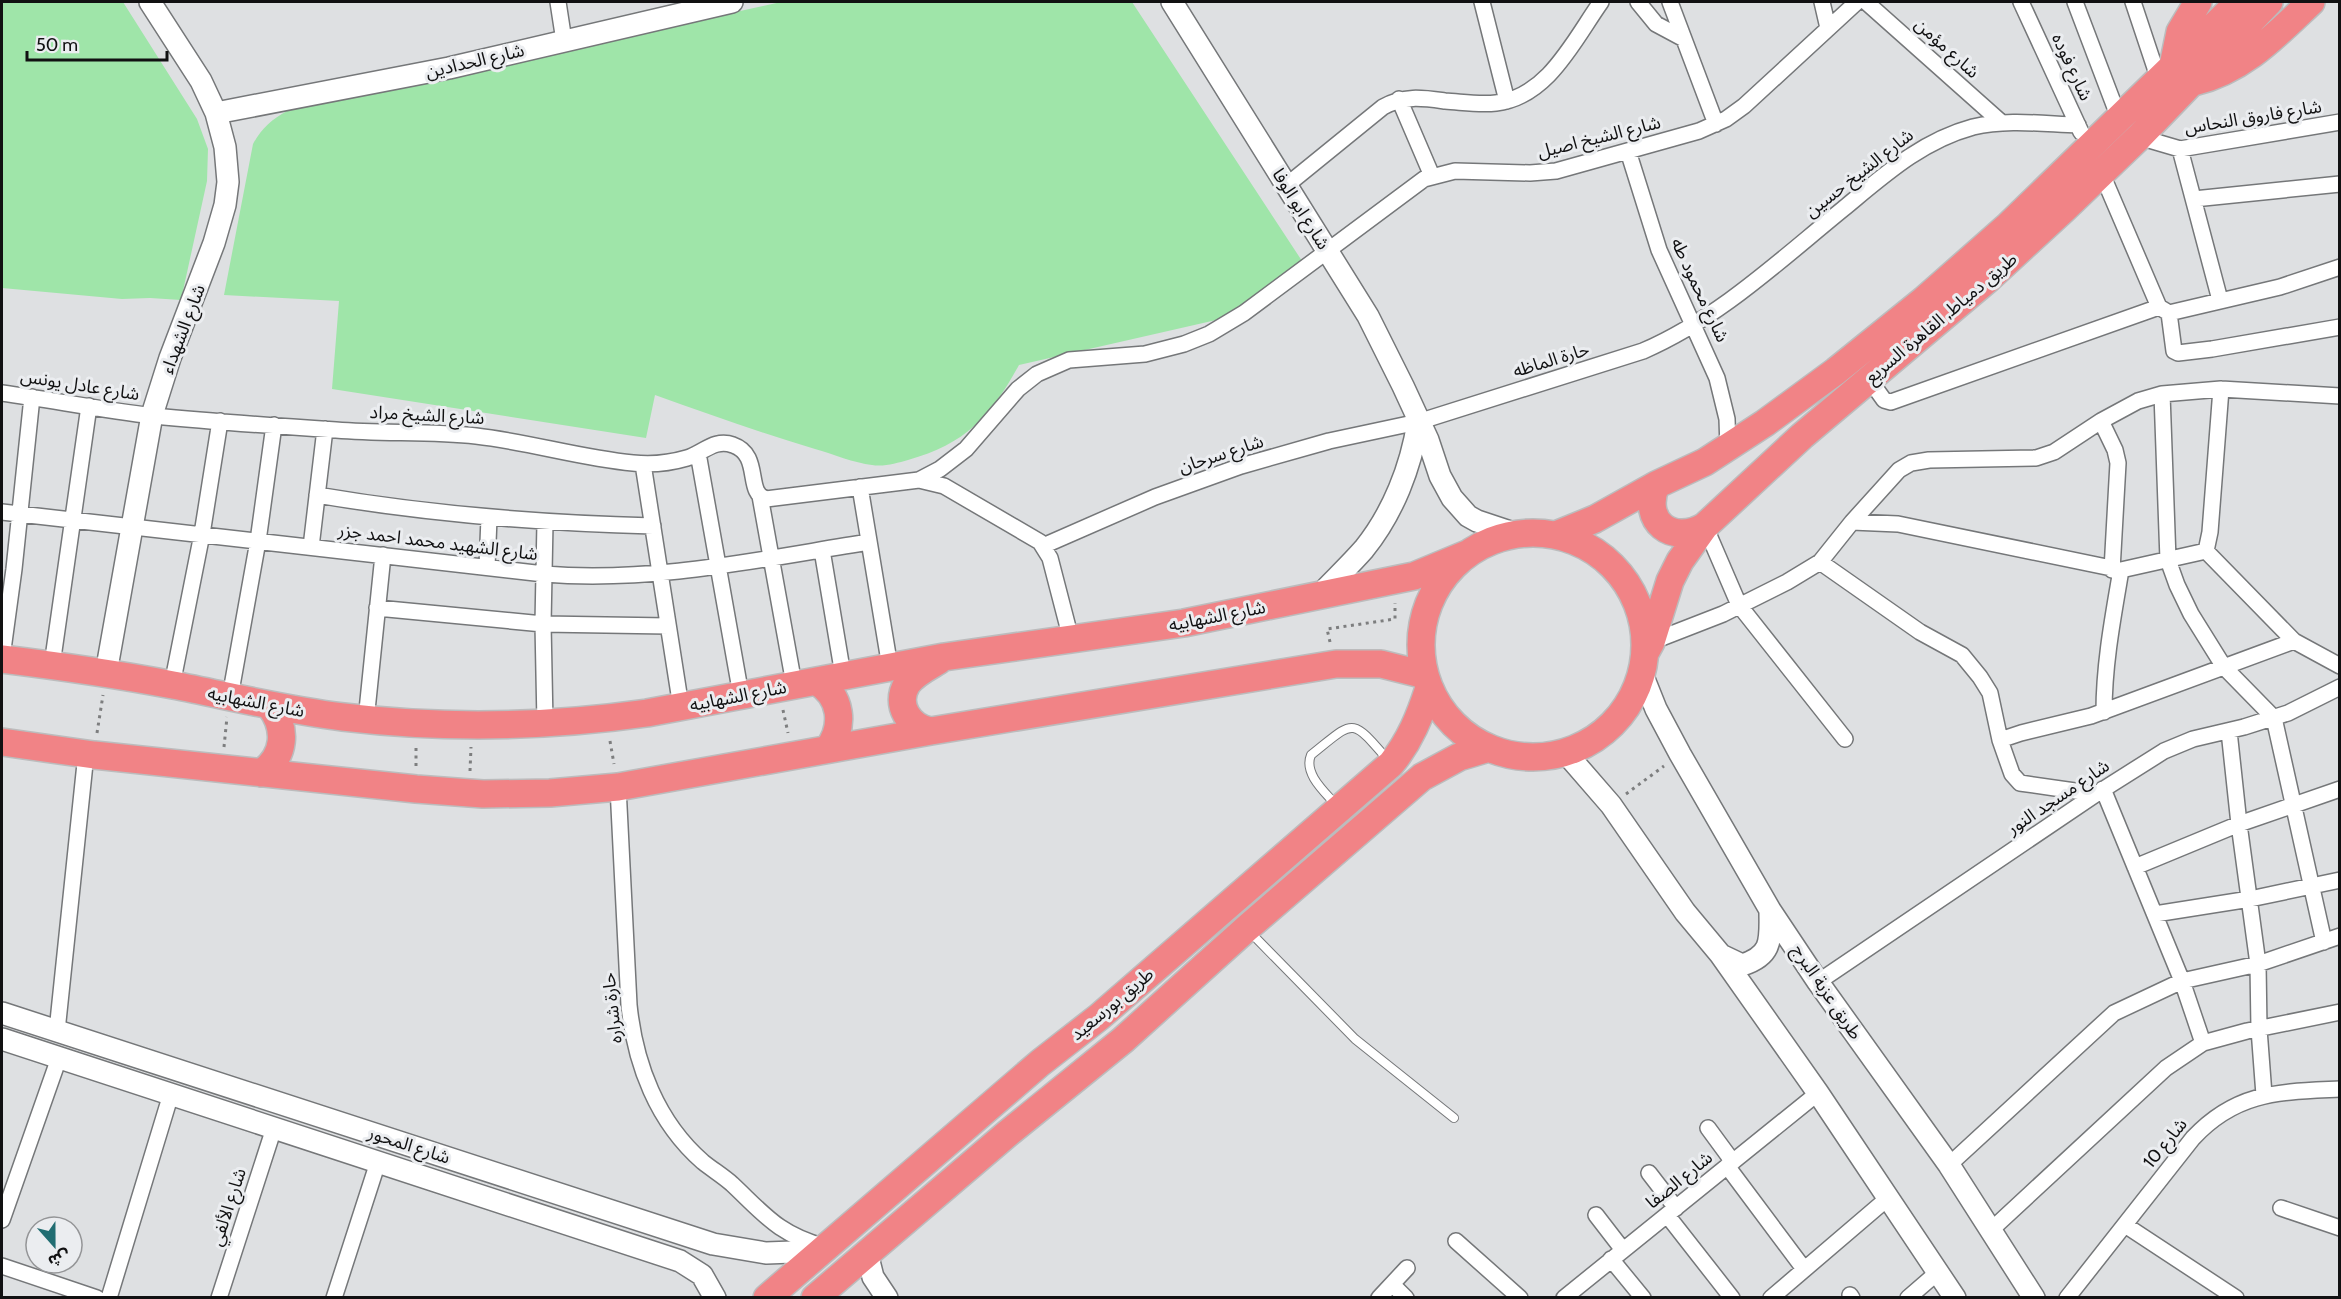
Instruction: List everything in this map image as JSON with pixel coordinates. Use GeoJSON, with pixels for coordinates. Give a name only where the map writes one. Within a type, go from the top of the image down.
{"type":"FeatureCollection","features":[{"type":"Feature","properties":{"kind":"highway"},"geometry":{"type":"LineString","coordinates":[[2198,2],[2180,32],[2174,76],[2219,74],[2254,54],[2311,2]]}},
{"type":"Feature","properties":{"kind":"highway","name":"طريق دمياط, القاهرة السريع"},"geometry":{"type":"LineString","coordinates":[[1489,748],[1527,757],[1566,752],[1595,738],[1619,717],[1632,696],[1670,581],[1680,561],[1705,526],[1769,466],[1988,279],[2102,174],[2139,137],[2174,76],[2239,2]]}},
{"type":"Feature","properties":{"kind":"highway","name":"طريق دمياط, القاهرة السريع"},"geometry":{"type":"LineString","coordinates":[[1556,535],[1595,519],[1656,485],[1705,462],[1836,371],[1924,300],[2008,226],[2083,137],[2119,118],[2269,2]]}},
{"type":"Feature","properties":{"kind":"highway"},"geometry":{"type":"LineString","coordinates":[[1656,485],[1652,495],[1652,507],[1655,518],[1662,527],[1684,534],[1695,532],[1705,526]]}},
{"type":"Feature","properties":{"kind":"highway","name":"شارع الشهابيه"},"geometry":{"type":"LineString","coordinates":[[2,658],[106,673],[270,705],[366,720],[472,725],[545,723],[607,718],[681,707],[944,657],[1184,623],[1414,576],[1490,542],[1516,534],[1556,535]]}},
{"type":"Feature","properties":{"kind":"highway"},"geometry":{"type":"LineString","coordinates":[[1556,535],[1593,550],[1623,577],[1634,594],[1641,613],[1646,656]]}},
{"type":"Feature","properties":{"kind":"highway"},"geometry":{"type":"LineString","coordinates":[[1467,554],[1443,578],[1427,608],[1421,641],[1427,682],[1447,718],[1467,735],[1489,748]]}},
{"type":"Feature","properties":{"kind":"highway"},"geometry":{"type":"LineString","coordinates":[[931,731],[915,725],[907,717],[903,706],[903,695],[907,685],[915,676],[944,657]]}},
{"type":"Feature","properties":{"kind":"highway"},"geometry":{"type":"LineString","coordinates":[[2,741],[90,755],[416,789],[470,793],[550,793],[618,787],[931,731],[1336,664],[1381,664],[1427,682]]}},
{"type":"Feature","properties":{"kind":"highway","name":"طريق بورسعيد"},"geometry":{"type":"LineString","coordinates":[[767,1298],[1040,1063],[1099,1017],[1391,764],[1402,751],[1414,728],[1427,682]]}},
{"type":"Feature","properties":{"kind":"highway"},"geometry":{"type":"LineString","coordinates":[[796,684],[830,693],[838,709],[835,739],[828,749]]}},
{"type":"Feature","properties":{"kind":"highway"},"geometry":{"type":"LineString","coordinates":[[261,773],[273,762],[282,742],[280,725],[270,705]]}},
{"type":"Feature","properties":{"kind":"highway","name":"طريق بورسعيد"},"geometry":{"type":"LineString","coordinates":[[815,1298],[998,1141],[1123,1040],[1247,928],[1422,777],[1459,757],[1489,748]]}},
{"type":"Feature","properties":{"kind":"highway"},"geometry":{"type":"LineString","coordinates":[[1099,1017],[1098,1025],[1101,1033],[1107,1039],[1123,1040]]}},
{"type":"Feature","properties":{"kind":"highway"},"geometry":{"type":"LineString","coordinates":[[1040,1063],[1055,1063],[1061,1067],[1065,1073],[1065,1088]]}},
{"type":"Feature","properties":{"kind":"street","name":"شارع الشهداء"},"geometry":{"type":"LineString","coordinates":[[106,673],[152,416],[170,358],[207,266],[225,205],[228,182],[227,158],[216,112],[201,81],[150,2]]}},
{"type":"Feature","properties":{"kind":"street"},"geometry":{"type":"LineString","coordinates":[[558,2],[564,41]]}},
{"type":"Feature","properties":{"kind":"street","name":"شارع الحدادين"},"geometry":{"type":"LineString","coordinates":[[216,112],[449,68],[732,2]]}},
{"type":"Feature","properties":{"kind":"street","name":"شارع ابو الوفا"},"geometry":{"type":"LineString","coordinates":[[1172,2],[1327,250],[1386,351],[1428,440],[1440,476],[1457,504],[1477,521],[1516,534]]}},
{"type":"Feature","properties":{"kind":"street"},"geometry":{"type":"LineString","coordinates":[[1482,2],[1507,101]]}},
{"type":"Feature","properties":{"kind":"street"},"geometry":{"type":"LineString","coordinates":[[1287,185],[1383,107],[1399,99],[1416,98],[1480,104],[1507,101],[1532,90],[1546,78],[1600,2]]}},
{"type":"Feature","properties":{"kind":"street"},"geometry":{"type":"LineString","coordinates":[[1638,2],[1656,24],[1684,39]]}},
{"type":"Feature","properties":{"kind":"street"},"geometry":{"type":"LineString","coordinates":[[1670,2],[1716,124]]}},
{"type":"Feature","properties":{"kind":"street"},"geometry":{"type":"LineString","coordinates":[[1822,2],[1828,28]]}},
{"type":"Feature","properties":{"kind":"street","name":"شارع الشيخ اصيل"},"geometry":{"type":"LineString","coordinates":[[919,480],[940,469],[966,449],[1018,388],[1047,368],[1081,357],[1145,354],[1197,339],[1239,317],[1410,187],[1431,176],[1455,171],[1547,172],[1628,151],[1716,124],[1753,99],[1857,2]]}},
{"type":"Feature","properties":{"kind":"street","name":"شارع مؤمن"},"geometry":{"type":"LineString","coordinates":[[1866,2],[2002,123]]}},
{"type":"Feature","properties":{"kind":"street","name":"شارع فوده"},"geometry":{"type":"LineString","coordinates":[[2021,2],[2083,137]]}},
{"type":"Feature","properties":{"kind":"street"},"geometry":{"type":"LineString","coordinates":[[2075,2],[2119,118]]}},
{"type":"Feature","properties":{"kind":"street"},"geometry":{"type":"LineString","coordinates":[[2133,2],[2174,76]]}},
{"type":"Feature","properties":{"kind":"street"},"geometry":{"type":"LineString","coordinates":[[1399,99],[1431,176]]}},
{"type":"Feature","properties":{"kind":"street","name":"شارع فاروق النحاس"},"geometry":{"type":"LineString","coordinates":[[2139,137],[2180,149],[2340,122]]}},
{"type":"Feature","properties":{"kind":"street","name":"شارع الشيخ حسين"},"geometry":{"type":"LineString","coordinates":[[1693,326],[1739,295],[1894,167],[1918,150],[1959,132],[2002,123],[2083,137]]}},
{"type":"Feature","properties":{"kind":"street"},"geometry":{"type":"LineString","coordinates":[[2180,149],[2220,300]]}},
{"type":"Feature","properties":{"kind":"street","name":"شارع محمود طه"},"geometry":{"type":"LineString","coordinates":[[1628,151],[1659,250],[1717,378],[1727,419],[1728,448]]}},
{"type":"Feature","properties":{"kind":"street"},"geometry":{"type":"LineString","coordinates":[[2102,174],[2164,310],[2174,351],[2178,353],[2212,350],[2340,327]]}},
{"type":"Feature","properties":{"kind":"street"},"geometry":{"type":"LineString","coordinates":[[2193,199],[2340,184]]}},
{"type":"Feature","properties":{"kind":"street"},"geometry":{"type":"LineString","coordinates":[[1869,379],[1884,400],[1891,402],[2164,310],[2280,287],[2340,267]]}},
{"type":"Feature","properties":{"kind":"street","name":"حارة الماظه"},"geometry":{"type":"LineString","coordinates":[[1418,422],[1625,357],[1660,344],[1693,326]]}},
{"type":"Feature","properties":{"kind":"street"},"geometry":{"type":"LineString","coordinates":[[2206,551],[2210,532],[2221,389]]}},
{"type":"Feature","properties":{"kind":"street"},"geometry":{"type":"LineString","coordinates":[[1646,656],[1739,605],[1787,582],[1820,562],[1899,470],[1911,463],[1936,459],[2036,458],[2054,452],[2138,400],[2162,394],[2221,389],[2340,396]]}},
{"type":"Feature","properties":{"kind":"street","name":"شارع عادل يونس"},"geometry":{"type":"LineString","coordinates":[[2,393],[152,416]]}},
{"type":"Feature","properties":{"kind":"street"},"geometry":{"type":"LineString","coordinates":[[2162,394],[2168,560],[2176,585],[2191,614],[2224,667],[2274,718],[2324,942]]}},
{"type":"Feature","properties":{"kind":"street"},"geometry":{"type":"LineString","coordinates":[[2,658],[8,568],[20,514],[32,397]]}},
{"type":"Feature","properties":{"kind":"street"},"geometry":{"type":"LineString","coordinates":[[52,665],[89,406]]}},
{"type":"Feature","properties":{"kind":"street","name":"شارع الشيخ مراد"},"geometry":{"type":"LineString","coordinates":[[152,416],[325,429],[476,436],[643,464],[671,461],[698,453],[718,443],[734,445],[741,448],[751,460],[796,684]]}},
{"type":"Feature","properties":{"kind":"street"},"geometry":{"type":"LineString","coordinates":[[2102,421],[2115,450],[2118,463],[2117,570],[2104,681],[2104,712]]}},
{"type":"Feature","properties":{"kind":"street"},"geometry":{"type":"LineString","coordinates":[[172,685],[202,534],[220,422]]}},
{"type":"Feature","properties":{"kind":"street"},"geometry":{"type":"LineString","coordinates":[[1319,596],[1363,549],[1386,516],[1402,480],[1418,422]]}},
{"type":"Feature","properties":{"kind":"street","name":"شارع سرحان"},"geometry":{"type":"LineString","coordinates":[[1043,546],[1127,508],[1212,476],[1299,449],[1418,422]]}},
{"type":"Feature","properties":{"kind":"street"},"geometry":{"type":"LineString","coordinates":[[230,697],[258,541],[274,425]]}},
{"type":"Feature","properties":{"kind":"street"},"geometry":{"type":"LineString","coordinates":[[310,547],[325,429]]}},
{"type":"Feature","properties":{"kind":"street"},"geometry":{"type":"LineString","coordinates":[[698,453],[741,695]]}},
{"type":"Feature","properties":{"kind":"street"},"geometry":{"type":"LineString","coordinates":[[643,464],[681,707]]}},
{"type":"Feature","properties":{"kind":"street"},"geometry":{"type":"LineString","coordinates":[[760,496],[766,499],[919,480],[944,486],[1032,536],[1043,546],[1050,558],[1071,639]]}},
{"type":"Feature","properties":{"kind":"street"},"geometry":{"type":"LineString","coordinates":[[860,487],[890,667]]}},
{"type":"Feature","properties":{"kind":"street"},"geometry":{"type":"LineString","coordinates":[[317,495],[393,508],[489,518],[653,526]]}},
{"type":"Feature","properties":{"kind":"street","name":"شارع الشهيد محمد احمد جزر"},"geometry":{"type":"LineString","coordinates":[[2,512],[544,574],[603,577],[660,574],[869,542]]}},
{"type":"Feature","properties":{"kind":"street"},"geometry":{"type":"LineString","coordinates":[[487,567],[489,518]]}},
{"type":"Feature","properties":{"kind":"street"},"geometry":{"type":"LineString","coordinates":[[545,522],[543,624],[545,723]]}},
{"type":"Feature","properties":{"kind":"street"},"geometry":{"type":"LineString","coordinates":[[1852,522],[1898,524],[2117,570],[2206,551]]}},
{"type":"Feature","properties":{"kind":"street"},"geometry":{"type":"LineString","coordinates":[[1705,526],[1739,605],[1845,739]]}},
{"type":"Feature","properties":{"kind":"street"},"geometry":{"type":"LineString","coordinates":[[822,550],[843,675]]}},
{"type":"Feature","properties":{"kind":"street"},"geometry":{"type":"LineString","coordinates":[[2206,551],[2294,641],[2340,666]]}},
{"type":"Feature","properties":{"kind":"street"},"geometry":{"type":"LineString","coordinates":[[366,720],[383,555]]}},
{"type":"Feature","properties":{"kind":"street"},"geometry":{"type":"LineString","coordinates":[[1820,562],[1920,632],[1962,655],[1990,693],[2000,740],[2012,774],[2020,783],[2099,791],[2135,867],[2182,981],[2204,1043]]}},
{"type":"Feature","properties":{"kind":"street"},"geometry":{"type":"LineString","coordinates":[[377,608],[543,624],[668,626]]}},
{"type":"Feature","properties":{"kind":"street"},"geometry":{"type":"LineString","coordinates":[[2000,740],[2104,712],[2294,641]]}},
{"type":"Feature","properties":{"kind":"street","name":"طريق عزبة البرج"},"geometry":{"type":"LineString","coordinates":[[1646,656],[1656,709],[1770,910],[1818,982],[1949,1165],[2034,1298]]}},
{"type":"Feature","properties":{"kind":"street","name":"شارع مسجد النور"},"geometry":{"type":"LineString","coordinates":[[1818,982],[2099,791],[2173,747],[2203,736],[2274,718],[2303,707],[2340,687]]}},
{"type":"Feature","properties":{"kind":"street"},"geometry":{"type":"LineString","coordinates":[[2229,731],[2258,964],[2259,1029],[2264,1095]]}},
{"type":"Feature","properties":{"kind":"street"},"geometry":{"type":"LineString","coordinates":[[1566,752],[1611,805],[1685,912],[1720,954],[1818,1093],[1955,1298]]}},
{"type":"Feature","properties":{"kind":"street"},"geometry":{"type":"LineString","coordinates":[[57,1031],[90,755]]}},
{"type":"Feature","properties":{"kind":"street","name":"حارة شراره"},"geometry":{"type":"LineString","coordinates":[[618,787],[629,1005],[635,1047],[646,1079],[670,1124],[704,1162],[729,1181],[774,1225],[822,1249]]}},
{"type":"Feature","properties":{"kind":"street"},"geometry":{"type":"LineString","coordinates":[[2135,867],[2239,824],[2340,789]]}},
{"type":"Feature","properties":{"kind":"street"},"geometry":{"type":"LineString","coordinates":[[2155,915],[2340,880]]}},
{"type":"Feature","properties":{"kind":"street"},"geometry":{"type":"LineString","coordinates":[[1720,954],[1742,965],[1763,956],[1770,944],[1770,910]]}},
{"type":"Feature","properties":{"kind":"street"},"geometry":{"type":"LineString","coordinates":[[1949,1165],[2114,1013],[2182,981],[2258,964],[2340,936]]}},
{"type":"Feature","properties":{"kind":"street"},"geometry":{"type":"LineString","coordinates":[[1990,1231],[2166,1068],[2204,1043],[2340,1012]]}},
{"type":"Feature","properties":{"kind":"street","name":"شارع المحور"},"geometry":{"type":"LineString","coordinates":[[2,1013],[726,1248],[766,1253],[822,1249]]}},
{"type":"Feature","properties":{"kind":"street","name":"شارع المحور"},"geometry":{"type":"LineString","coordinates":[[2,1039],[680,1261],[702,1275],[715,1298]]}},
{"type":"Feature","properties":{"kind":"street"},"geometry":{"type":"LineString","coordinates":[[2,1220],[59,1058]]}},
{"type":"Feature","properties":{"kind":"street","name":"شارع 10"},"geometry":{"type":"LineString","coordinates":[[2067,1298],[2202,1128],[2237,1104],[2264,1095],[2340,1089]]}},
{"type":"Feature","properties":{"kind":"street","name":"شارع الصفا"},"geometry":{"type":"LineString","coordinates":[[1564,1298],[1818,1093]]}},
{"type":"Feature","properties":{"kind":"street"},"geometry":{"type":"LineString","coordinates":[[109,1298],[171,1094]]}},
{"type":"Feature","properties":{"kind":"street"},"geometry":{"type":"LineString","coordinates":[[305,1138],[314,1114]]}},
{"type":"Feature","properties":{"kind":"street","name":"شارع الألفي"},"geometry":{"type":"LineString","coordinates":[[219,1298],[274,1128]]}},
{"type":"Feature","properties":{"kind":"street"},"geometry":{"type":"LineString","coordinates":[[1708,1128],[1730,1164],[1804,1269]]}},
{"type":"Feature","properties":{"kind":"street"},"geometry":{"type":"LineString","coordinates":[[334,1298],[378,1162]]}},
{"type":"Feature","properties":{"kind":"street"},"geometry":{"type":"LineString","coordinates":[[1649,1173],[1671,1211],[1732,1298]]}},
{"type":"Feature","properties":{"kind":"street"},"geometry":{"type":"LineString","coordinates":[[1771,1298],[1888,1198]]}},
{"type":"Feature","properties":{"kind":"street"},"geometry":{"type":"LineString","coordinates":[[2281,1208],[2340,1228]]}},
{"type":"Feature","properties":{"kind":"street"},"geometry":{"type":"LineString","coordinates":[[1596,1215],[1643,1298]]}},
{"type":"Feature","properties":{"kind":"street"},"geometry":{"type":"LineString","coordinates":[[2125,1225],[2236,1298]]}},
{"type":"Feature","properties":{"kind":"street"},"geometry":{"type":"LineString","coordinates":[[1456,1240],[1520,1298]]}},
{"type":"Feature","properties":{"kind":"street"},"geometry":{"type":"LineString","coordinates":[[867,1253],[873,1277],[887,1298]]}},
{"type":"Feature","properties":{"kind":"street"},"geometry":{"type":"LineString","coordinates":[[2,1266],[97,1298]]}},
{"type":"Feature","properties":{"kind":"street"},"geometry":{"type":"LineString","coordinates":[[1379,1298],[1407,1268]]}},
{"type":"Feature","properties":{"kind":"street"},"geometry":{"type":"LineString","coordinates":[[1908,1298],[1938,1272]]}},
{"type":"Feature","properties":{"kind":"street"},"geometry":{"type":"LineString","coordinates":[[1392,1284],[1406,1298]]}},
{"type":"Feature","properties":{"kind":"lane"},"geometry":{"type":"LineString","coordinates":[[1339,808],[1313,776],[1309,762],[1311,755],[1344,729],[1351,727],[1364,732],[1391,764]]}},
{"type":"Feature","properties":{"kind":"lane"},"geometry":{"type":"LineString","coordinates":[[1247,928],[1355,1039],[1454,1118]]}},
{"type":"Feature","properties":{"kind":"path"},"geometry":{"type":"LineString","coordinates":[[1336,664],[1327,629],[1395,619],[1395,580]]}},
{"type":"Feature","properties":{"kind":"path"},"geometry":{"type":"LineString","coordinates":[[90,755],[106,673]]}},
{"type":"Feature","properties":{"kind":"path"},"geometry":{"type":"LineString","coordinates":[[792,756],[796,684]]}},
{"type":"Feature","properties":{"kind":"path"},"geometry":{"type":"LineString","coordinates":[[220,769],[230,697]]}},
{"type":"Feature","properties":{"kind":"path"},"geometry":{"type":"LineString","coordinates":[[607,718],[618,787]]}},
{"type":"Feature","properties":{"kind":"path"},"geometry":{"type":"LineString","coordinates":[[416,789],[417,723]]}},
{"type":"Feature","properties":{"kind":"path"},"geometry":{"type":"LineString","coordinates":[[470,793],[472,725]]}},
{"type":"Feature","properties":{"kind":"path"},"geometry":{"type":"LineString","coordinates":[[1611,805],[1680,754]]}},
{"type":"Feature","properties":{"kind":"green space"},"geometry":{"type":"Polygon","coordinates":[[[2,2],[123,2],[197,119],[208,149],[207,181],[181,300],[122,299],[2,288],[2,2]]]}},
{"type":"Feature","properties":{"kind":"green space"},"geometry":{"type":"Polygon","coordinates":[[[781,2],[1132,2],[1304,264],[1225,318],[1019,365],[998,399],[975,426],[946,446],[899,462],[881,465],[865,464],[844,458],[655,395],[646,438],[332,389],[339,301],[224,295],[253,144],[267,125],[287,111],[781,2]]]}}]}
